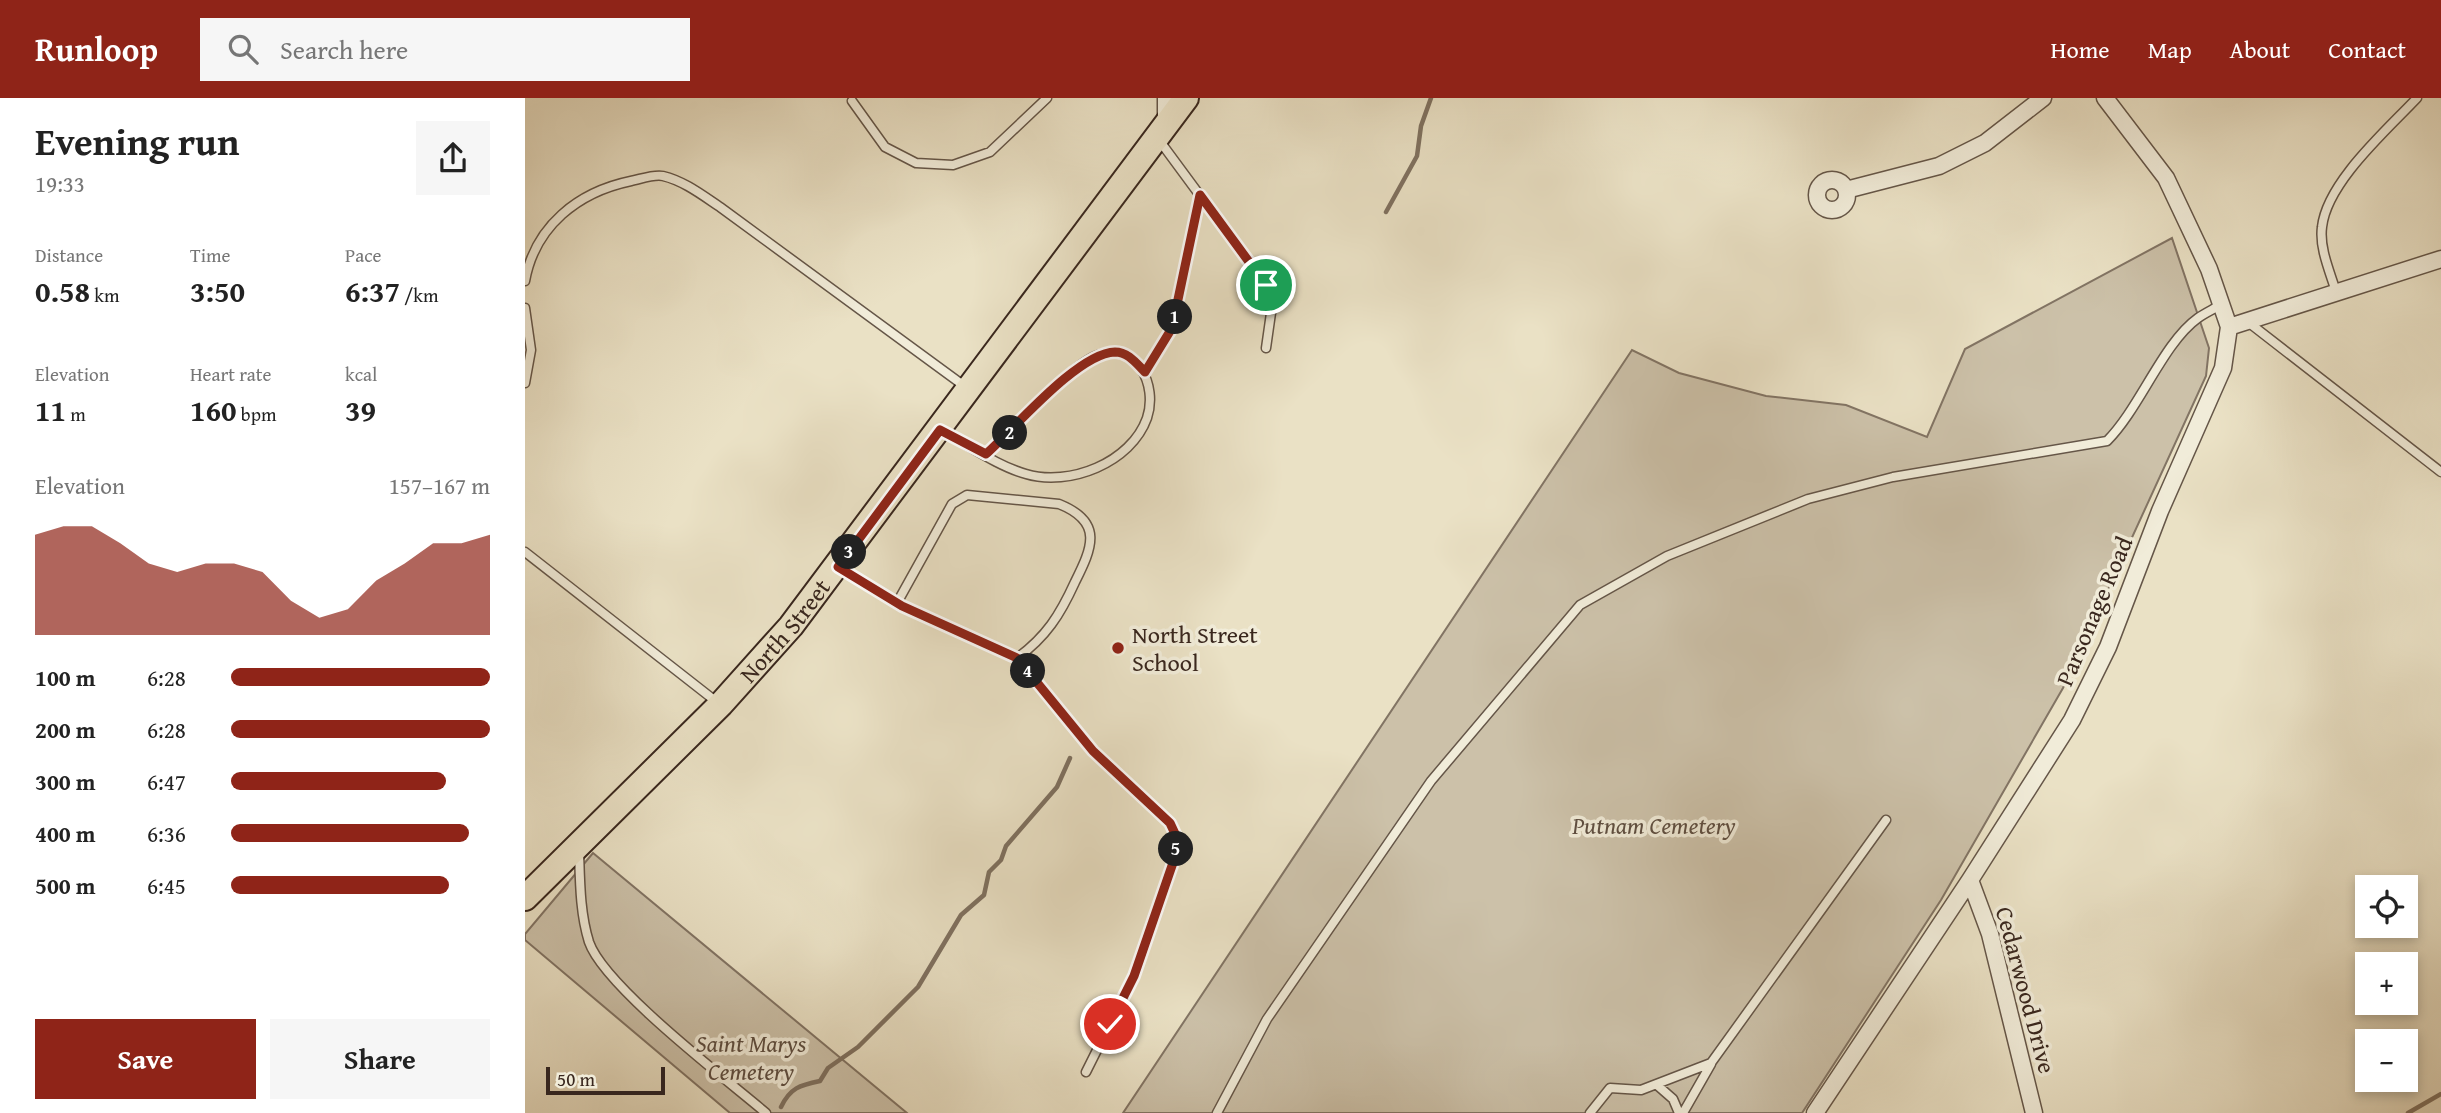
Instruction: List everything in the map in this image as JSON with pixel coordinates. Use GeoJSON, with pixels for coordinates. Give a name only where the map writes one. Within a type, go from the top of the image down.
{"type":"FeatureCollection","features":[{"type":"Feature","properties":{"kind":"main road","name":"North Street"},"geometry":{"type":"LineString","coordinates":[[525,898],[721,704],[838,567],[1186,98]]}},
{"type":"Feature","properties":{"kind":"street"},"geometry":{"type":"LineString","coordinates":[[1162,131],[1166,98]]}},
{"type":"Feature","properties":{"kind":"street"},"geometry":{"type":"LineString","coordinates":[[1846,190],[1939,166],[1985,143],[2043,98]]}},
{"type":"Feature","properties":{"kind":"street","name":"Parsonage Road"},"geometry":{"type":"LineString","coordinates":[[1815,1113],[1971,880],[2072,720],[2108,647],[2160,511],[2223,368],[2229,327],[2199,246],[2166,178],[2105,98]]}},
{"type":"Feature","properties":{"kind":"street"},"geometry":{"type":"LineString","coordinates":[[2229,327],[2337,295],[2441,259]]}},
{"type":"Feature","properties":{"kind":"street","name":"Cedarwood Drive"},"geometry":{"type":"LineString","coordinates":[[1971,880],[1990,934],[2034,1113]]}},
{"type":"Feature","properties":{"kind":"lane"},"geometry":{"type":"LineString","coordinates":[[852,101],[885,147],[916,163],[953,164],[990,152],[1047,98]]}},
{"type":"Feature","properties":{"kind":"lane"},"geometry":{"type":"LineString","coordinates":[[2337,295],[2325,255],[2322,227],[2331,199],[2344,178],[2417,98]]}},
{"type":"Feature","properties":{"kind":"lane"},"geometry":{"type":"LineString","coordinates":[[1162,131],[1200,195],[1266,285],[1272,306],[1266,348]]}},
{"type":"Feature","properties":{"kind":"lane"},"geometry":{"type":"LineString","coordinates":[[525,281],[529,262],[541,237],[555,219],[576,201],[620,183],[660,175],[687,186],[720,207],[969,390]]}},
{"type":"Feature","properties":{"kind":"lane"},"geometry":{"type":"LineString","coordinates":[[1145,372],[1172,328],[1200,195]]}},
{"type":"Feature","properties":{"kind":"lane"},"geometry":{"type":"LineString","coordinates":[[1217,1113],[1267,1019],[1431,782],[1580,605],[1667,556],[1808,499],[1893,477],[2108,441],[2122,427],[2175,344],[2196,319],[2222,304]]}},
{"type":"Feature","properties":{"kind":"lane"},"geometry":{"type":"LineString","coordinates":[[525,308],[531,350],[525,383]]}},
{"type":"Feature","properties":{"kind":"lane"},"geometry":{"type":"LineString","coordinates":[[2248,322],[2441,472]]}},
{"type":"Feature","properties":{"kind":"lane"},"geometry":{"type":"LineString","coordinates":[[940,430],[986,454],[1025,474],[1050,478],[1077,477],[1126,448],[1147,419],[1150,389],[1145,372],[1131,357],[1117,352],[1097,355],[1078,366],[986,454]]}},
{"type":"Feature","properties":{"kind":"lane"},"geometry":{"type":"LineString","coordinates":[[897,603],[952,504],[959,498],[967,495],[1046,503],[1072,509],[1089,527],[1091,549],[1055,623],[1040,641],[1017,658]]}},
{"type":"Feature","properties":{"kind":"lane"},"geometry":{"type":"LineString","coordinates":[[525,552],[721,704]]}},
{"type":"Feature","properties":{"kind":"lane"},"geometry":{"type":"LineString","coordinates":[[838,567],[897,603],[1017,658],[1093,751],[1170,823],[1177,838],[1176,854],[1134,976],[1086,1072]]}},
{"type":"Feature","properties":{"kind":"lane"},"geometry":{"type":"LineString","coordinates":[[1657,1085],[1673,1099],[1681,1113],[1711,1063],[1886,820]]}},
{"type":"Feature","properties":{"kind":"lane"},"geometry":{"type":"LineString","coordinates":[[579,845],[582,914],[590,945],[602,963],[664,1026],[766,1113]]}},
{"type":"Feature","properties":{"kind":"lane"},"geometry":{"type":"LineString","coordinates":[[1590,1113],[1611,1088],[1641,1090],[1711,1063]]}},
{"type":"Feature","properties":{"kind":"green space","name":"Putnam Cemetery"},"geometry":{"type":"Polygon","coordinates":[[[2172,238],[2209,348],[2206,376],[2063,688],[1941,900],[1802,1113],[1123,1113],[1632,350],[1679,373],[1766,396],[1846,405],[1927,437],[1965,349],[2172,238]]]}},
{"type":"Feature","properties":{"kind":"green space","name":"Saint Marys Cemetery"},"geometry":{"type":"Polygon","coordinates":[[[593,853],[907,1113],[730,1113],[525,940],[525,934],[593,853]]]}},
{"type":"Feature","properties":{"kind":"waterway"},"geometry":{"type":"LineString","coordinates":[[1386,212],[1417,156],[1421,126],[1431,98]]}},
{"type":"Feature","properties":{"kind":"waterway"},"geometry":{"type":"LineString","coordinates":[[781,1107],[796,1088],[820,1081],[828,1068],[858,1047],[918,987],[961,915],[984,895],[989,872],[1001,860],[1006,846],[1057,787],[1070,758]]}},
{"type":"Feature","properties":{"kind":"waterway"},"geometry":{"type":"LineString","coordinates":[[2408,1113],[2441,1094]]}},
{"type":"Feature","properties":{"kind":"place","name":"North Street School"},"geometry":{"type":"Point","coordinates":[1118,648]}},
{"type":"Feature","properties":{"kind":"route"},"geometry":{"type":"LineString","coordinates":[[1110,1024],[1134,976],[1176,854],[1177,838],[1170,823],[1093,751],[1017,658],[902,606],[838,567],[940,430],[986,454],[1078,366],[1097,355],[1117,352],[1131,357],[1145,372],[1172,328],[1200,195],[1266,285]]}}]}
